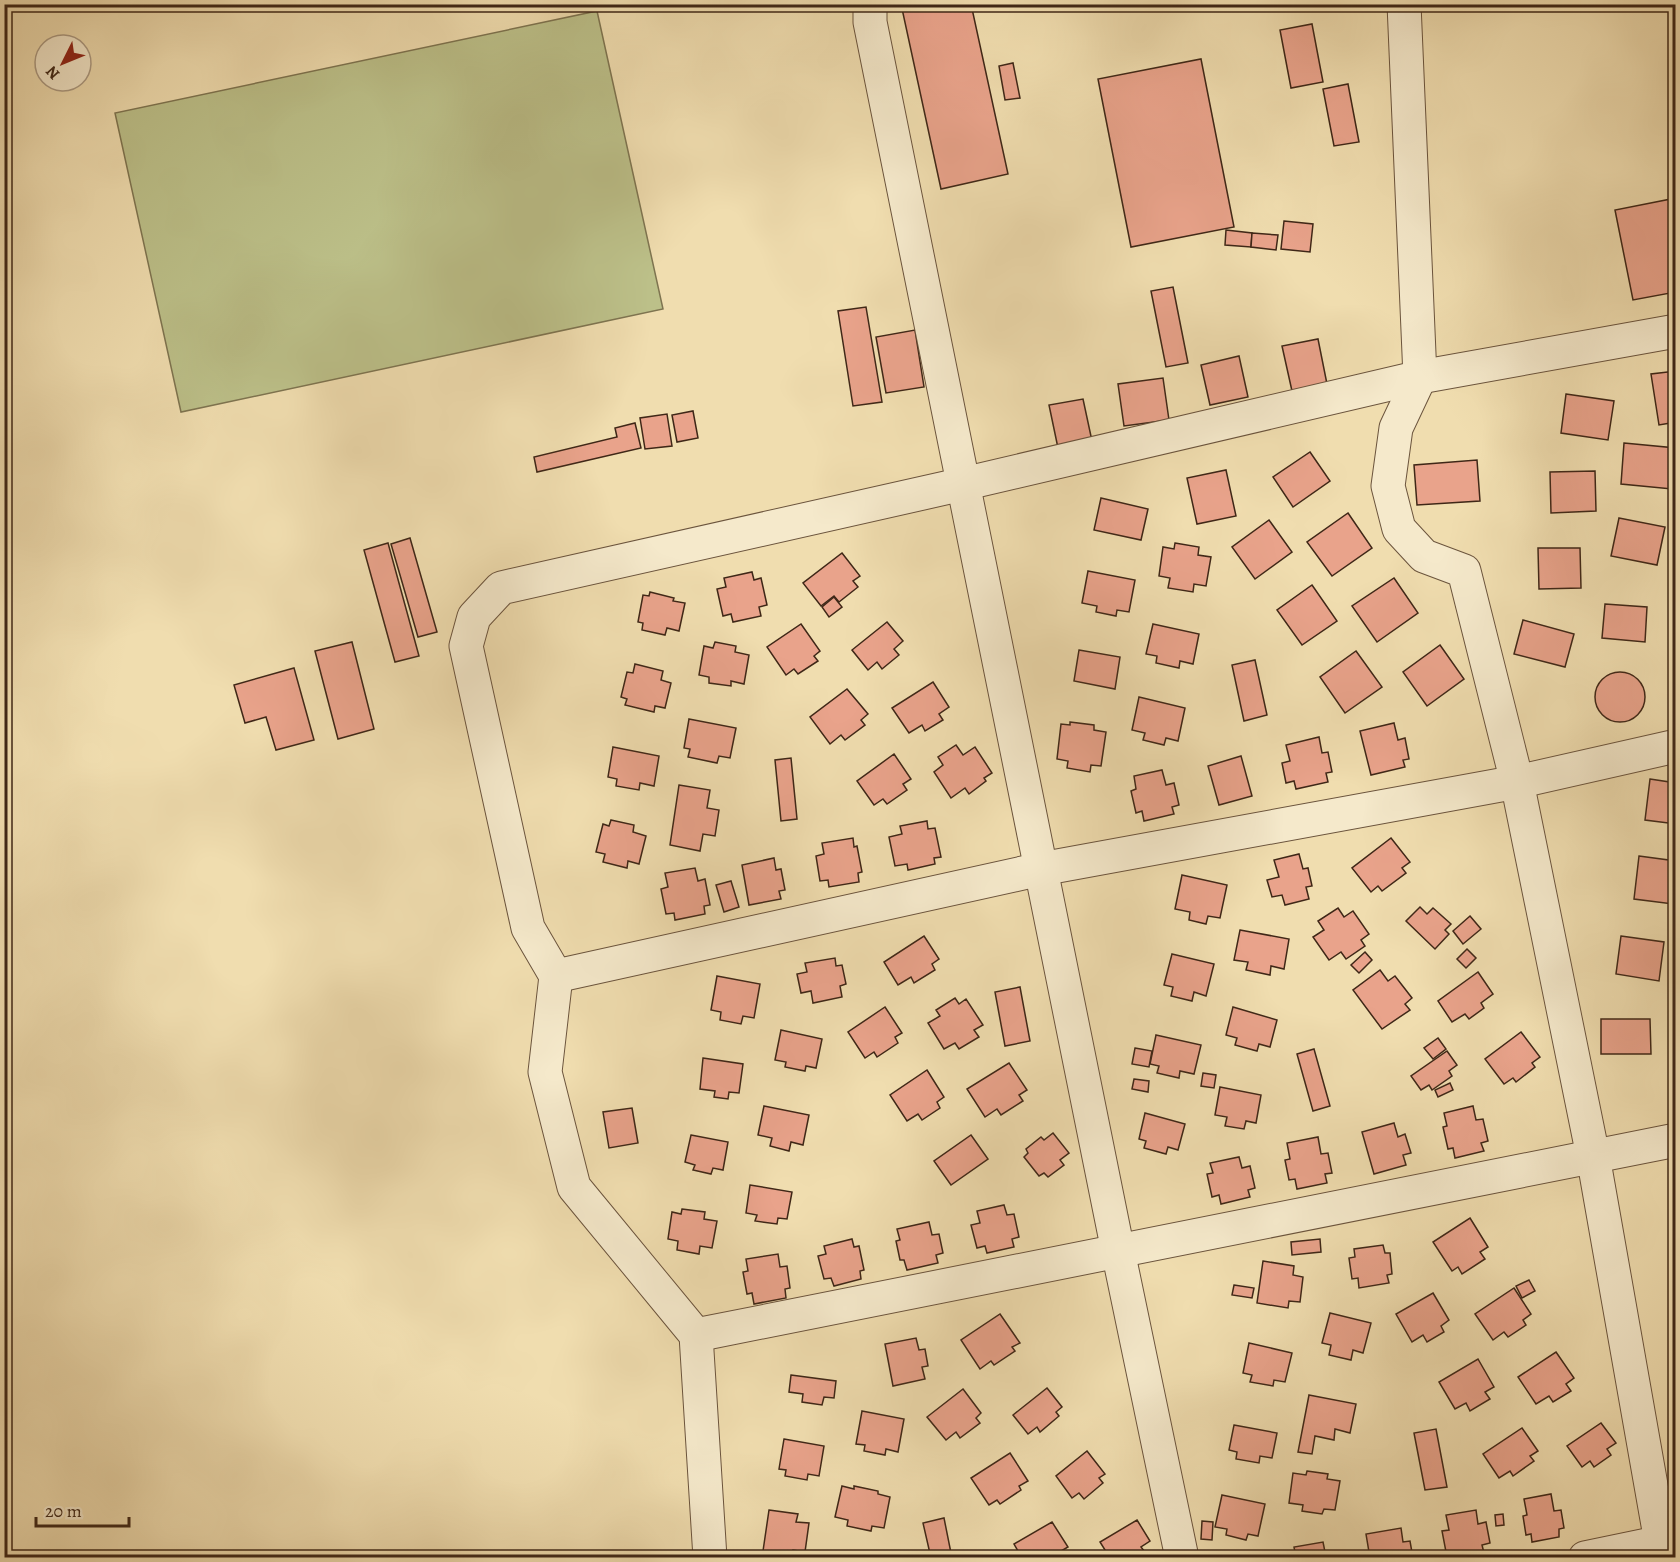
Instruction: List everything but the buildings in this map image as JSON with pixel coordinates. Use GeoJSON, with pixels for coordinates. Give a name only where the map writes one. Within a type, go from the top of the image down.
{"type":"FeatureCollection","features":[{"type":"Feature","properties":{"kind":"street"},"geometry":{"type":"LineString","coordinates":[[870,4],[870,22],[1182,1557]]}},
{"type":"Feature","properties":{"kind":"street"},"geometry":{"type":"LineString","coordinates":[[1404,4],[1420,377],[1396,428],[1388,486],[1399,529],[1424,556],[1464,571],[1517,782],[1668,1540],[1585,1557]]}},
{"type":"Feature","properties":{"kind":"street"},"geometry":{"type":"LineString","coordinates":[[710,1557],[696,1335],[574,1187],[545,1072],[556,976],[528,928],[466,646],[474,617],[501,588],[963,484],[1420,377],[1676,331]]}},
{"type":"Feature","properties":{"kind":"street"},"geometry":{"type":"LineString","coordinates":[[556,976],[1041,869],[1517,782],[1676,746]]}},
{"type":"Feature","properties":{"kind":"street"},"geometry":{"type":"LineString","coordinates":[[696,1335],[1676,1140]]}},
{"type":"Feature","properties":{"kind":"green space"},"geometry":{"type":"Polygon","coordinates":[[[597,11],[663,309],[181,412],[115,113],[597,11]]]}}]}
